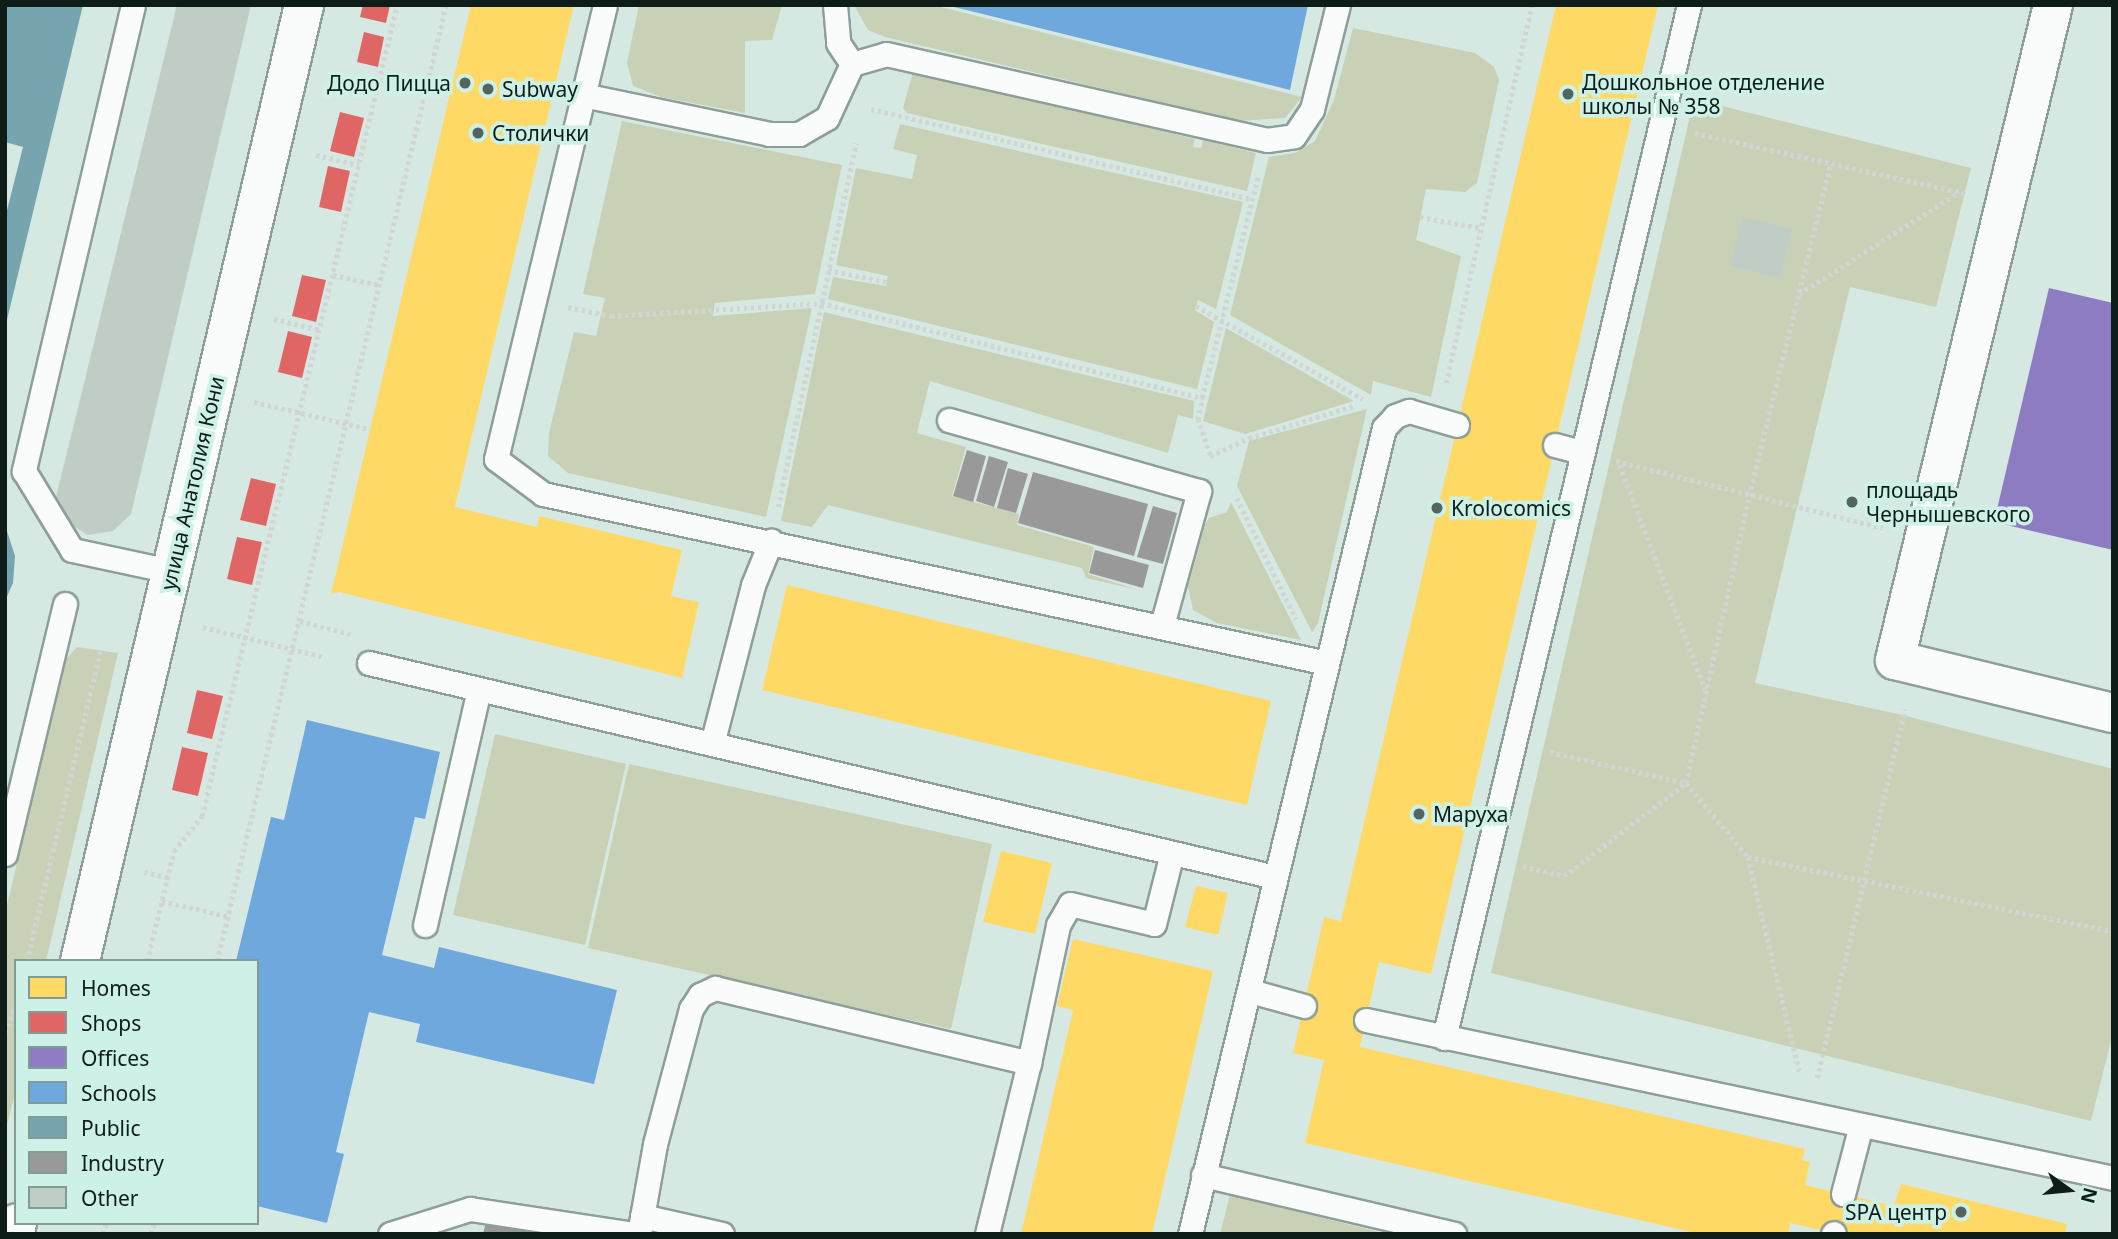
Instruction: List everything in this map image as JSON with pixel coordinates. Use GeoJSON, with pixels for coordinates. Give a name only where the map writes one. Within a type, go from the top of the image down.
{"type":"FeatureCollection","features":[{"type":"Feature","properties":{"kind":"street","name":"улица Анатолия Кони"},"geometry":{"type":"LineString","coordinates":[[80,959],[304,5]]}},
{"type":"Feature","properties":{"kind":"street"},"geometry":{"type":"LineString","coordinates":[[2053,5],[1895,660],[2113,713]]}},
{"type":"Feature","properties":{"kind":"lane"},"geometry":{"type":"LineString","coordinates":[[133,5],[23,471],[72,550],[171,571]]}},
{"type":"Feature","properties":{"kind":"lane"},"geometry":{"type":"LineString","coordinates":[[605,5],[496,459],[543,494],[1162,625],[1322,662]]}},
{"type":"Feature","properties":{"kind":"lane"},"geometry":{"type":"LineString","coordinates":[[835,5],[838,43],[852,64]]}},
{"type":"Feature","properties":{"kind":"lane"},"geometry":{"type":"LineString","coordinates":[[583,95],[769,134],[799,134],[827,118],[833,100],[852,64],[886,54],[1266,140],[1294,136],[1312,110],[1338,5]]}},
{"type":"Feature","properties":{"kind":"lane"},"geometry":{"type":"LineString","coordinates":[[1444,1038],[1689,5]]}},
{"type":"Feature","properties":{"kind":"lane"},"geometry":{"type":"LineString","coordinates":[[1191,1234],[1203,1175],[1250,991],[1322,662],[1384,428],[1395,416],[1409,411],[1448,422]]}},
{"type":"Feature","properties":{"kind":"lane"},"geometry":{"type":"LineString","coordinates":[[949,420],[1199,491],[1162,625]]}},
{"type":"Feature","properties":{"kind":"lane"},"geometry":{"type":"LineString","coordinates":[[1555,445],[1582,452]]}},
{"type":"Feature","properties":{"kind":"lane"},"geometry":{"type":"LineString","coordinates":[[712,744],[752,585],[771,541]]}},
{"type":"Feature","properties":{"kind":"lane"},"geometry":{"type":"LineString","coordinates":[[5,854],[65,604]]}},
{"type":"Feature","properties":{"kind":"lane"},"geometry":{"type":"LineString","coordinates":[[369,663],[1275,877]]}},
{"type":"Feature","properties":{"kind":"lane"},"geometry":{"type":"LineString","coordinates":[[425,925],[479,690]]}},
{"type":"Feature","properties":{"kind":"lane"},"geometry":{"type":"LineString","coordinates":[[987,1234],[1029,1063],[1058,925],[1070,904],[1154,924],[1172,853]]}},
{"type":"Feature","properties":{"kind":"lane"},"geometry":{"type":"LineString","coordinates":[[638,1228],[655,1144],[691,1009],[700,995],[715,988],[1029,1063]]}},
{"type":"Feature","properties":{"kind":"lane"},"geometry":{"type":"LineString","coordinates":[[1250,991],[1304,1006]]}},
{"type":"Feature","properties":{"kind":"lane"},"geometry":{"type":"LineString","coordinates":[[1366,1020],[2113,1178]]}},
{"type":"Feature","properties":{"kind":"lane"},"geometry":{"type":"LineString","coordinates":[[1843,1194],[1861,1125]]}},
{"type":"Feature","properties":{"kind":"lane"},"geometry":{"type":"LineString","coordinates":[[1203,1175],[1454,1234]]}},
{"type":"Feature","properties":{"kind":"lane"},"geometry":{"type":"LineString","coordinates":[[390,1234],[470,1209],[638,1228],[722,1234]]}},
{"type":"Feature","properties":{"kind":"path"},"geometry":{"type":"LineString","coordinates":[[148,959],[174,851],[202,816],[247,638],[397,5]]}},
{"type":"Feature","properties":{"kind":"path"},"geometry":{"type":"LineString","coordinates":[[217,959],[446,5]]}},
{"type":"Feature","properties":{"kind":"path"},"geometry":{"type":"LineString","coordinates":[[1448,422],[1481,228],[1532,5]]}},
{"type":"Feature","properties":{"kind":"path"},"geometry":{"type":"LineString","coordinates":[[379,82],[425,93]]}},
{"type":"Feature","properties":{"kind":"path"},"geometry":{"type":"LineString","coordinates":[[833,100],[1252,199]]}},
{"type":"Feature","properties":{"kind":"path"},"geometry":{"type":"LineString","coordinates":[[771,541],[864,108]]}},
{"type":"Feature","properties":{"kind":"path"},"geometry":{"type":"LineString","coordinates":[[1661,124],[1830,166],[2005,202]]}},
{"type":"Feature","properties":{"kind":"path"},"geometry":{"type":"LineString","coordinates":[[1216,464],[1210,455],[1198,420],[1266,140]]}},
{"type":"Feature","properties":{"kind":"path"},"geometry":{"type":"LineString","coordinates":[[1486,858],[1564,876],[1686,783],[1749,496],[1830,166]]}},
{"type":"Feature","properties":{"kind":"path"},"geometry":{"type":"LineString","coordinates":[[1798,295],[1959,192]]}},
{"type":"Feature","properties":{"kind":"path"},"geometry":{"type":"LineString","coordinates":[[1420,217],[1481,228]]}},
{"type":"Feature","properties":{"kind":"path"},"geometry":{"type":"LineString","coordinates":[[828,270],[887,282]]}},
{"type":"Feature","properties":{"kind":"path"},"geometry":{"type":"LineString","coordinates":[[333,275],[379,285]]}},
{"type":"Feature","properties":{"kind":"path"},"geometry":{"type":"LineString","coordinates":[[534,300],[611,316],[821,303],[1202,398]]}},
{"type":"Feature","properties":{"kind":"path"},"geometry":{"type":"LineString","coordinates":[[1196,306],[1367,402],[1210,455]]}},
{"type":"Feature","properties":{"kind":"path"},"geometry":{"type":"LineString","coordinates":[[213,392],[369,429]]}},
{"type":"Feature","properties":{"kind":"path"},"geometry":{"type":"LineString","coordinates":[[1582,452],[1924,539]]}},
{"type":"Feature","properties":{"kind":"path"},"geometry":{"type":"LineString","coordinates":[[1618,461],[1706,692]]}},
{"type":"Feature","properties":{"kind":"path"},"geometry":{"type":"LineString","coordinates":[[1234,492],[1322,662]]}},
{"type":"Feature","properties":{"kind":"path"},"geometry":{"type":"LineString","coordinates":[[160,617],[324,657]]}},
{"type":"Feature","properties":{"kind":"path"},"geometry":{"type":"LineString","coordinates":[[300,621],[357,636],[369,663]]}},
{"type":"Feature","properties":{"kind":"path"},"geometry":{"type":"LineString","coordinates":[[27,959],[102,649]]}},
{"type":"Feature","properties":{"kind":"path"},"geometry":{"type":"LineString","coordinates":[[1809,1112],[1863,881],[1906,716],[1895,660]]}},
{"type":"Feature","properties":{"kind":"path"},"geometry":{"type":"LineString","coordinates":[[1540,750],[1686,783],[1748,857],[1809,1112]]}},
{"type":"Feature","properties":{"kind":"path"},"geometry":{"type":"LineString","coordinates":[[1748,857],[2113,931]]}},
{"type":"Feature","properties":{"kind":"path"},"geometry":{"type":"LineString","coordinates":[[162,901],[227,916]]}},
{"type":"Feature","properties":{"kind":"path"},"geometry":{"type":"LineString","coordinates":[[5,1033],[14,1009]]}},
{"type":"Feature","properties":{"kind":"green space"},"geometry":{"type":"Polygon","coordinates":[[[639,5],[782,5],[772,40],[745,41],[745,113],[661,97],[633,86],[627,63],[639,5]]]}},
{"type":"Feature","properties":{"kind":"green space"},"geometry":{"type":"Polygon","coordinates":[[[854,5],[933,5],[1302,97],[1285,118],[1239,121],[885,37],[868,30],[854,5]]]}},
{"type":"Feature","properties":{"kind":"green space"},"geometry":{"type":"Polygon","coordinates":[[[1353,28],[1475,53],[1494,67],[1499,80],[1477,183],[1465,192],[1426,189],[1416,240],[1461,256],[1431,397],[1373,381],[1371,395],[1230,315],[1269,157],[1295,153],[1315,141],[1334,100],[1353,28]]]}},
{"type":"Feature","properties":{"kind":"green space"},"geometry":{"type":"Polygon","coordinates":[[[913,72],[1195,139],[1193,147],[1201,148],[1203,140],[1256,153],[1247,191],[907,113],[903,108],[913,72]]]}},
{"type":"Feature","properties":{"kind":"green space"},"geometry":{"type":"Polygon","coordinates":[[[1694,99],[1971,168],[1936,307],[1850,287],[1755,683],[1898,714],[2113,769],[2113,1033],[2091,1121],[1491,973],[1694,99]]]}},
{"type":"Feature","properties":{"kind":"green space"},"geometry":{"type":"Polygon","coordinates":[[[622,121],[842,165],[815,294],[715,303],[713,316],[812,308],[766,517],[568,473],[548,456],[549,433],[574,332],[596,336],[605,298],[583,294],[622,121]]]}},
{"type":"Feature","properties":{"kind":"green space"},"geometry":{"type":"Polygon","coordinates":[[[900,124],[1243,202],[1216,309],[1198,300],[1195,310],[1214,322],[1197,389],[828,299],[833,277],[886,286],[888,276],[836,265],[856,168],[912,179],[917,155],[893,149],[900,124]]]}},
{"type":"Feature","properties":{"kind":"green space"},"geometry":{"type":"Polygon","coordinates":[[[824,312],[1194,401],[1193,419],[1178,415],[1168,453],[930,381],[917,433],[966,447],[952,496],[1019,514],[1017,525],[1094,547],[1088,574],[1139,590],[1086,578],[1082,568],[828,505],[812,527],[781,521],[824,312]]]}},
{"type":"Feature","properties":{"kind":"green space"},"geometry":{"type":"Polygon","coordinates":[[[1226,328],[1354,401],[1245,434],[1203,421],[1226,328]]]}},
{"type":"Feature","properties":{"kind":"green space"},"geometry":{"type":"Polygon","coordinates":[[[1367,409],[1318,623],[1312,632],[1237,486],[1249,441],[1367,409]]]}},
{"type":"Feature","properties":{"kind":"green space"},"geometry":{"type":"Polygon","coordinates":[[[1231,502],[1301,640],[1217,623],[1193,610],[1188,587],[1205,525],[1209,518],[1227,512],[1231,502]]]}},
{"type":"Feature","properties":{"kind":"green space"},"geometry":{"type":"Polygon","coordinates":[[[77,647],[118,653],[46,959],[14,959],[14,1097],[5,1133],[5,914],[65,660],[77,647]]]}},
{"type":"Feature","properties":{"kind":"green space"},"geometry":{"type":"Polygon","coordinates":[[[495,734],[626,764],[585,945],[453,915],[495,734]]]}},
{"type":"Feature","properties":{"kind":"green space"},"geometry":{"type":"Polygon","coordinates":[[[629,764],[992,844],[951,1029],[588,948],[629,764]]]}},
{"type":"Feature","properties":{"kind":"green space"},"geometry":{"type":"Polygon","coordinates":[[[1230,1195],[1387,1234],[1220,1234],[1230,1195]]]}},
{"type":"Feature","properties":{"kind":"building: Homes"},"geometry":{"type":"Polygon","coordinates":[[[471,5],[574,5],[455,507],[537,527],[539,516],[682,550],[671,596],[699,602],[682,678],[339,592],[331,594],[471,5]]]}},
{"type":"Feature","properties":{"kind":"building: Homes"},"geometry":{"type":"Polygon","coordinates":[[[1556,5],[1658,5],[1431,974],[1379,962],[1360,1047],[1805,1149],[1802,1160],[1810,1162],[1805,1185],[1894,1206],[1901,1184],[2067,1224],[2065,1234],[1836,1234],[1790,1223],[1788,1234],[1700,1234],[1305,1143],[1324,1060],[1293,1053],[1324,917],[1341,921],[1556,5]]]}},
{"type":"Feature","properties":{"kind":"building: Homes"},"geometry":{"type":"Polygon","coordinates":[[[787,585],[1271,701],[1247,805],[762,690],[787,585]]]}},
{"type":"Feature","properties":{"kind":"building: Homes"},"geometry":{"type":"Polygon","coordinates":[[[1001,851],[1052,863],[1035,934],[983,922],[1001,851]]]}},
{"type":"Feature","properties":{"kind":"building: Homes"},"geometry":{"type":"Polygon","coordinates":[[[1196,886],[1228,893],[1218,935],[1185,927],[1196,886]]]}},
{"type":"Feature","properties":{"kind":"building: Homes"},"geometry":{"type":"Polygon","coordinates":[[[1073,939],[1213,971],[1152,1234],[1021,1234],[1073,1010],[1057,1006],[1073,939]]]}},
{"type":"Feature","properties":{"kind":"building: Shops"},"geometry":{"type":"Polygon","coordinates":[[[363,5],[390,5],[386,23],[360,17],[363,5]]]}},
{"type":"Feature","properties":{"kind":"building: Shops"},"geometry":{"type":"Polygon","coordinates":[[[364,32],[384,37],[378,67],[357,62],[364,32]]]}},
{"type":"Feature","properties":{"kind":"building: Shops"},"geometry":{"type":"Polygon","coordinates":[[[340,112],[364,118],[354,157],[330,151],[340,112]]]}},
{"type":"Feature","properties":{"kind":"building: Shops"},"geometry":{"type":"Polygon","coordinates":[[[328,166],[350,171],[341,212],[319,207],[328,166]]]}},
{"type":"Feature","properties":{"kind":"building: Shops"},"geometry":{"type":"Polygon","coordinates":[[[302,275],[326,280],[316,322],[292,316],[302,275]]]}},
{"type":"Feature","properties":{"kind":"building: Shops"},"geometry":{"type":"Polygon","coordinates":[[[288,331],[312,337],[302,378],[278,372],[288,331]]]}},
{"type":"Feature","properties":{"kind":"building: Shops"},"geometry":{"type":"Polygon","coordinates":[[[251,478],[276,484],[266,526],[240,520],[251,478]]]}},
{"type":"Feature","properties":{"kind":"building: Shops"},"geometry":{"type":"Polygon","coordinates":[[[237,537],[262,542],[252,585],[227,579],[237,537]]]}},
{"type":"Feature","properties":{"kind":"building: Shops"},"geometry":{"type":"Polygon","coordinates":[[[197,690],[223,696],[212,739],[187,733],[197,690]]]}},
{"type":"Feature","properties":{"kind":"building: Shops"},"geometry":{"type":"Polygon","coordinates":[[[182,747],[208,753],[198,796],[172,790],[182,747]]]}},
{"type":"Feature","properties":{"kind":"building: Offices"},"geometry":{"type":"Polygon","coordinates":[[[2049,288],[2113,303],[2113,550],[1994,522],[2049,288]]]}},
{"type":"Feature","properties":{"kind":"building: Schools"},"geometry":{"type":"Polygon","coordinates":[[[946,5],[1308,5],[1290,90],[946,5]]]}},
{"type":"Feature","properties":{"kind":"building: Schools"},"geometry":{"type":"Polygon","coordinates":[[[307,720],[440,752],[425,819],[415,817],[382,955],[434,968],[439,947],[617,990],[594,1084],[416,1042],[420,1024],[369,1012],[336,1152],[344,1154],[327,1223],[259,1206],[259,959],[236,959],[271,817],[284,820],[307,720]]]}},
{"type":"Feature","properties":{"kind":"building: Public"},"geometry":{"type":"Polygon","coordinates":[[[5,5],[83,5],[6,324],[5,218],[23,147],[5,142],[5,5]]]}},
{"type":"Feature","properties":{"kind":"building: Public"},"geometry":{"type":"Polygon","coordinates":[[[5,525],[15,556],[13,583],[5,601],[5,525]]]}},
{"type":"Feature","properties":{"kind":"building: Industry"},"geometry":{"type":"Polygon","coordinates":[[[967,450],[986,456],[973,502],[953,496],[967,450]]]}},
{"type":"Feature","properties":{"kind":"building: Industry"},"geometry":{"type":"Polygon","coordinates":[[[989,456],[1008,462],[994,507],[976,501],[989,456]]]}},
{"type":"Feature","properties":{"kind":"building: Industry"},"geometry":{"type":"Polygon","coordinates":[[[1008,468],[1028,474],[1016,513],[997,508],[1008,468]]]}},
{"type":"Feature","properties":{"kind":"building: Industry"},"geometry":{"type":"Polygon","coordinates":[[[1033,472],[1148,504],[1134,556],[1018,523],[1033,472]]]}},
{"type":"Feature","properties":{"kind":"building: Industry"},"geometry":{"type":"Polygon","coordinates":[[[1153,506],[1177,513],[1163,564],[1137,557],[1153,506]]]}},
{"type":"Feature","properties":{"kind":"building: Industry"},"geometry":{"type":"Polygon","coordinates":[[[1095,550],[1149,565],[1143,588],[1089,573],[1095,550]]]}},
{"type":"Feature","properties":{"kind":"building: Industry"},"geometry":{"type":"Polygon","coordinates":[[[486,1222],[539,1233],[539,1234],[483,1234],[486,1222]]]}},
{"type":"Feature","properties":{"kind":"building: Other"},"geometry":{"type":"Polygon","coordinates":[[[177,5],[251,5],[131,514],[113,531],[87,535],[62,518],[56,497],[177,5]]]}},
{"type":"Feature","properties":{"kind":"building: Other"},"geometry":{"type":"Polygon","coordinates":[[[1742,217],[1792,229],[1780,278],[1730,266],[1742,217]]]}},
{"type":"Feature","properties":{"kind":"place","name":"Додо Пицца"},"geometry":{"type":"Point","coordinates":[465,83]}},
{"type":"Feature","properties":{"kind":"place","name":"Subway"},"geometry":{"type":"Point","coordinates":[488,89]}},
{"type":"Feature","properties":{"kind":"place","name":"Дошкольное отделение школы № 358"},"geometry":{"type":"Point","coordinates":[1568,94]}},
{"type":"Feature","properties":{"kind":"place","name":"Столички"},"geometry":{"type":"Point","coordinates":[478,133]}},
{"type":"Feature","properties":{"kind":"place","name":"площадь Чернышевского"},"geometry":{"type":"Point","coordinates":[1852,502]}},
{"type":"Feature","properties":{"kind":"place","name":"Krolocomics"},"geometry":{"type":"Point","coordinates":[1437,508]}},
{"type":"Feature","properties":{"kind":"place","name":"Маруха"},"geometry":{"type":"Point","coordinates":[1419,814]}},
{"type":"Feature","properties":{"kind":"place","name":"SPA центр"},"geometry":{"type":"Point","coordinates":[1961,1212]}}]}
